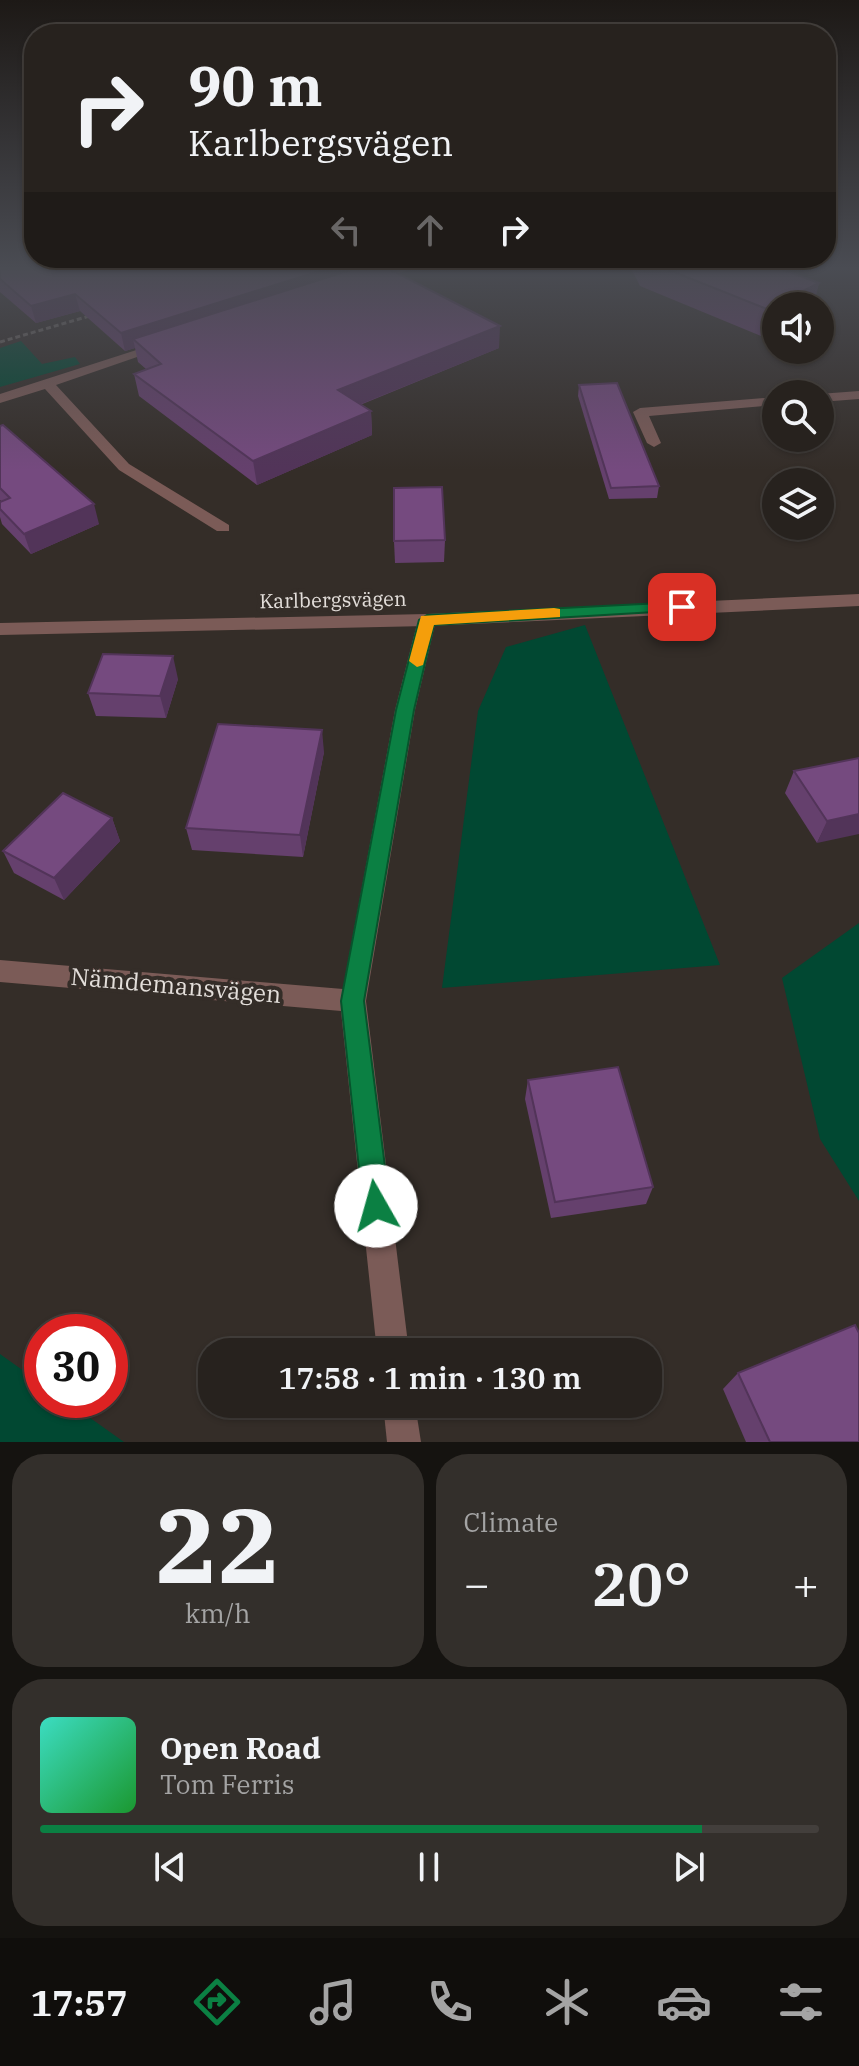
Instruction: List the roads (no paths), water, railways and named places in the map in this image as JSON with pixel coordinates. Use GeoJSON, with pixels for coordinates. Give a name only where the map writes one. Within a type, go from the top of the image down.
{"type":"FeatureCollection","features":[{"type":"Feature","properties":{"kind":"street"},"geometry":{"type":"LineString","coordinates":[[0,399],[176,342]]}},
{"type":"Feature","properties":{"kind":"street"},"geometry":{"type":"LineString","coordinates":[[47,383],[124,467],[223,528]]}},
{"type":"Feature","properties":{"kind":"street"},"geometry":{"type":"LineString","coordinates":[[834,397],[859,395]]}},
{"type":"Feature","properties":{"kind":"street"},"geometry":{"type":"LineString","coordinates":[[654,443],[640,412],[762,402]]}},
{"type":"Feature","properties":{"kind":"street","name":"Karlbergsvägen"},"geometry":{"type":"LineString","coordinates":[[0,629],[427,620],[859,600]]}},
{"type":"Feature","properties":{"kind":"street"},"geometry":{"type":"LineString","coordinates":[[391,1338],[353,1001],[405,710],[427,620]]}},
{"type":"Feature","properties":{"kind":"street","name":"Nämdemansvägen"},"geometry":{"type":"LineString","coordinates":[[0,971],[353,1001]]}},
{"type":"Feature","properties":{"kind":"street"},"geometry":{"type":"LineString","coordinates":[[401,1418],[404,1442]]}}]}
